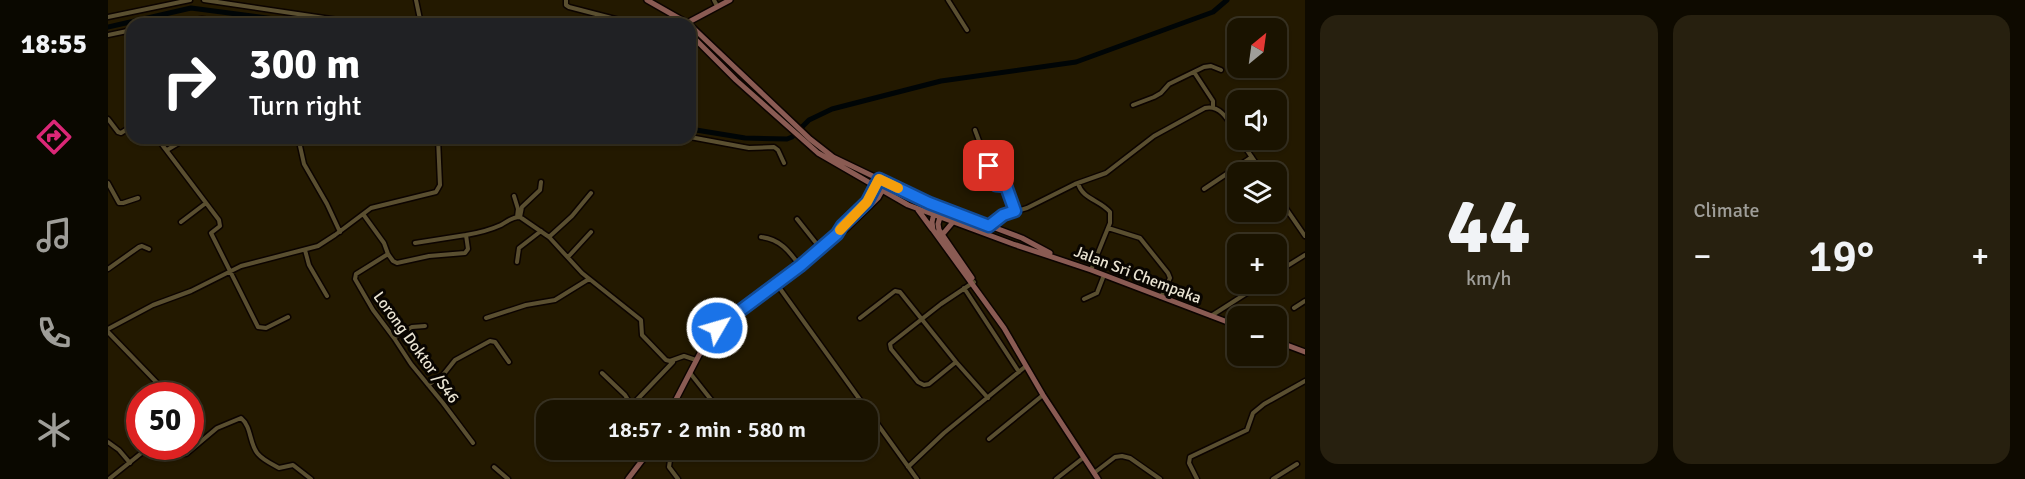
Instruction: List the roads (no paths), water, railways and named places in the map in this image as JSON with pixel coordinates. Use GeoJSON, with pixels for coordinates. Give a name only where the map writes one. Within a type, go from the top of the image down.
{"type":"FeatureCollection","features":[{"type":"Feature","properties":{"kind":"main road"},"geometry":{"type":"LineString","coordinates":[[647,0],[678,18]]}},
{"type":"Feature","properties":{"kind":"main road"},"geometry":{"type":"LineString","coordinates":[[695,18],[716,3],[730,0]]}},
{"type":"Feature","properties":{"kind":"main road"},"geometry":{"type":"LineString","coordinates":[[696,34],[805,140],[830,161],[916,208],[1062,259]]}},
{"type":"Feature","properties":{"kind":"main road"},"geometry":{"type":"LineString","coordinates":[[696,40],[736,80],[789,123]]}},
{"type":"Feature","properties":{"kind":"main road"},"geometry":{"type":"LineString","coordinates":[[805,140],[833,157],[940,208],[1022,238],[1062,259]]}},
{"type":"Feature","properties":{"kind":"main road"},"geometry":{"type":"LineString","coordinates":[[837,234],[842,226],[867,202],[879,179]]}},
{"type":"Feature","properties":{"kind":"main road"},"geometry":{"type":"LineString","coordinates":[[676,400],[709,336],[846,229],[878,198],[887,183]]}},
{"type":"Feature","properties":{"kind":"main road"},"geometry":{"type":"LineString","coordinates":[[916,208],[973,283]]}},
{"type":"Feature","properties":{"kind":"main road"},"geometry":{"type":"LineString","coordinates":[[933,230],[933,215],[940,208]]}},
{"type":"Feature","properties":{"kind":"main road"},"geometry":{"type":"LineString","coordinates":[[940,208],[938,224],[942,235],[998,318],[1043,395],[1098,479]]}},
{"type":"Feature","properties":{"kind":"main road"},"geometry":{"type":"LineString","coordinates":[[942,235],[953,222]]}},
{"type":"Feature","properties":{"kind":"main road","name":"Jalan Sri Chempaka"},"geometry":{"type":"LineString","coordinates":[[1062,259],[1227,322]]}},
{"type":"Feature","properties":{"kind":"main road"},"geometry":{"type":"LineString","coordinates":[[1287,345],[1305,352]]}},
{"type":"Feature","properties":{"kind":"main road"},"geometry":{"type":"LineString","coordinates":[[628,479],[642,460]]}},
{"type":"Feature","properties":{"kind":"street"},"geometry":{"type":"LineString","coordinates":[[108,17],[190,0]]}},
{"type":"Feature","properties":{"kind":"street"},"geometry":{"type":"LineString","coordinates":[[204,0],[322,18]]}},
{"type":"Feature","properties":{"kind":"street"},"geometry":{"type":"LineString","coordinates":[[243,0],[243,7]]}},
{"type":"Feature","properties":{"kind":"street"},"geometry":{"type":"LineString","coordinates":[[416,0],[420,18]]}},
{"type":"Feature","properties":{"kind":"street"},"geometry":{"type":"LineString","coordinates":[[566,0],[566,5],[569,7],[610,18]]}},
{"type":"Feature","properties":{"kind":"street"},"geometry":{"type":"LineString","coordinates":[[948,0],[967,30]]}},
{"type":"Feature","properties":{"kind":"street"},"geometry":{"type":"LineString","coordinates":[[108,35],[126,31]]}},
{"type":"Feature","properties":{"kind":"street"},"geometry":{"type":"LineString","coordinates":[[1133,105],[1154,97],[1161,93],[1168,84],[1208,66],[1221,70]]}},
{"type":"Feature","properties":{"kind":"street"},"geometry":{"type":"LineString","coordinates":[[1194,72],[1213,101],[1213,107]]}},
{"type":"Feature","properties":{"kind":"street"},"geometry":{"type":"LineString","coordinates":[[989,226],[1003,215],[1027,208],[1078,183],[1106,173],[1154,136],[1205,108],[1213,107],[1227,121]]}},
{"type":"Feature","properties":{"kind":"street"},"geometry":{"type":"LineString","coordinates":[[108,118],[118,132],[126,130]]}},
{"type":"Feature","properties":{"kind":"street"},"geometry":{"type":"LineString","coordinates":[[975,130],[995,184],[1005,185],[1015,211]]}},
{"type":"Feature","properties":{"kind":"street"},"geometry":{"type":"LineString","coordinates":[[696,138],[749,148],[774,147],[778,150],[784,163]]}},
{"type":"Feature","properties":{"kind":"street"},"geometry":{"type":"LineString","coordinates":[[162,144],[220,223],[211,233],[258,327],[266,328],[288,317]]}},
{"type":"Feature","properties":{"kind":"street"},"geometry":{"type":"LineString","coordinates":[[167,150],[177,144]]}},
{"type":"Feature","properties":{"kind":"street"},"geometry":{"type":"LineString","coordinates":[[156,382],[108,331],[153,305],[191,291],[241,266],[318,246],[379,205],[436,192],[440,185],[438,144]]}},
{"type":"Feature","properties":{"kind":"street"},"geometry":{"type":"LineString","coordinates":[[300,146],[304,164],[320,189],[340,232]]}},
{"type":"Feature","properties":{"kind":"street"},"geometry":{"type":"LineString","coordinates":[[1247,150],[1255,162]]}},
{"type":"Feature","properties":{"kind":"street"},"geometry":{"type":"LineString","coordinates":[[1204,189],[1252,157]]}},
{"type":"Feature","properties":{"kind":"street"},"geometry":{"type":"LineString","coordinates":[[415,243],[466,235],[518,217],[522,207],[540,190],[541,182]]}},
{"type":"Feature","properties":{"kind":"street"},"geometry":{"type":"LineString","coordinates":[[108,183],[119,202],[123,203],[138,198]]}},
{"type":"Feature","properties":{"kind":"street"},"geometry":{"type":"LineString","coordinates":[[1078,183],[1083,194],[1110,212],[1108,228],[1091,270]]}},
{"type":"Feature","properties":{"kind":"street"},"geometry":{"type":"LineString","coordinates":[[549,237],[572,216],[591,193]]}},
{"type":"Feature","properties":{"kind":"street"},"geometry":{"type":"LineString","coordinates":[[514,196],[518,217]]}},
{"type":"Feature","properties":{"kind":"street"},"geometry":{"type":"LineString","coordinates":[[181,222],[206,203]]}},
{"type":"Feature","properties":{"kind":"street"},"geometry":{"type":"LineString","coordinates":[[1287,210],[1305,236]]}},
{"type":"Feature","properties":{"kind":"street"},"geometry":{"type":"LineString","coordinates":[[363,214],[384,243],[388,254],[397,263],[429,256],[465,253],[468,249],[466,235]]}},
{"type":"Feature","properties":{"kind":"street"},"geometry":{"type":"LineString","coordinates":[[518,217],[549,237],[589,279],[641,320],[642,335],[666,360],[670,361],[684,356],[696,360]]}},
{"type":"Feature","properties":{"kind":"street"},"geometry":{"type":"LineString","coordinates":[[797,219],[820,248]]}},
{"type":"Feature","properties":{"kind":"street"},"geometry":{"type":"LineString","coordinates":[[1108,228],[1140,238],[1168,273],[1170,278],[1161,297]]}},
{"type":"Feature","properties":{"kind":"street"},"geometry":{"type":"LineString","coordinates":[[517,262],[519,249],[541,231]]}},
{"type":"Feature","properties":{"kind":"street"},"geometry":{"type":"LineString","coordinates":[[568,257],[591,232]]}},
{"type":"Feature","properties":{"kind":"street"},"geometry":{"type":"LineString","coordinates":[[761,237],[776,240],[787,248],[800,266]]}},
{"type":"Feature","properties":{"kind":"street"},"geometry":{"type":"LineString","coordinates":[[108,269],[139,247],[149,249]]}},
{"type":"Feature","properties":{"kind":"street"},"geometry":{"type":"LineString","coordinates":[[305,250],[309,265],[327,296]]}},
{"type":"Feature","properties":{"kind":"street","name":"Lorong Doktor /S46"},"geometry":{"type":"LineString","coordinates":[[388,254],[356,274],[354,278],[373,310],[411,364],[472,443]]}},
{"type":"Feature","properties":{"kind":"street"},"geometry":{"type":"LineString","coordinates":[[1287,266],[1305,255]]}},
{"type":"Feature","properties":{"kind":"street"},"geometry":{"type":"LineString","coordinates":[[1084,298],[1097,293],[1104,275]]}},
{"type":"Feature","properties":{"kind":"street"},"geometry":{"type":"LineString","coordinates":[[486,318],[526,305],[555,300],[589,279]]}},
{"type":"Feature","properties":{"kind":"street"},"geometry":{"type":"LineString","coordinates":[[956,362],[929,384],[924,385],[918,382],[890,345],[892,341],[973,283]]}},
{"type":"Feature","properties":{"kind":"street"},"geometry":{"type":"LineString","coordinates":[[776,284],[917,479]]}},
{"type":"Feature","properties":{"kind":"street"},"geometry":{"type":"LineString","coordinates":[[964,288],[1019,372]]}},
{"type":"Feature","properties":{"kind":"street"},"geometry":{"type":"LineString","coordinates":[[860,318],[895,291],[903,293],[956,362],[988,398]]}},
{"type":"Feature","properties":{"kind":"street"},"geometry":{"type":"LineString","coordinates":[[1211,316],[1245,294]]}},
{"type":"Feature","properties":{"kind":"street"},"geometry":{"type":"LineString","coordinates":[[1294,308],[1305,301]]}},
{"type":"Feature","properties":{"kind":"street"},"geometry":{"type":"LineString","coordinates":[[979,310],[988,304]]}},
{"type":"Feature","properties":{"kind":"street"},"geometry":{"type":"LineString","coordinates":[[989,325],[998,318]]}},
{"type":"Feature","properties":{"kind":"street"},"geometry":{"type":"LineString","coordinates":[[394,338],[412,327],[425,326]]}},
{"type":"Feature","properties":{"kind":"street"},"geometry":{"type":"LineString","coordinates":[[428,386],[443,375],[455,360],[490,341],[495,342],[509,362]]}},
{"type":"Feature","properties":{"kind":"street"},"geometry":{"type":"LineString","coordinates":[[637,400],[675,359]]}},
{"type":"Feature","properties":{"kind":"street"},"geometry":{"type":"LineString","coordinates":[[909,467],[943,434],[1027,365]]}},
{"type":"Feature","properties":{"kind":"street"},"geometry":{"type":"LineString","coordinates":[[690,372],[712,400]]}},
{"type":"Feature","properties":{"kind":"street"},"geometry":{"type":"LineString","coordinates":[[602,373],[628,400]]}},
{"type":"Feature","properties":{"kind":"street"},"geometry":{"type":"LineString","coordinates":[[1197,479],[1190,463],[1190,457],[1247,430],[1252,413],[1305,381]]}},
{"type":"Feature","properties":{"kind":"street"},"geometry":{"type":"LineString","coordinates":[[989,439],[1043,395]]}},
{"type":"Feature","properties":{"kind":"street"},"geometry":{"type":"LineString","coordinates":[[204,439],[217,429],[241,418],[245,422],[259,455],[279,468],[293,465],[310,479]]}},
{"type":"Feature","properties":{"kind":"street"},"geometry":{"type":"LineString","coordinates":[[108,442],[119,450],[130,463]]}},
{"type":"Feature","properties":{"kind":"street"},"geometry":{"type":"LineString","coordinates":[[1094,473],[1115,457],[1122,456],[1130,458],[1160,479]]}},
{"type":"Feature","properties":{"kind":"street"},"geometry":{"type":"LineString","coordinates":[[1056,479],[1083,458]]}},
{"type":"Feature","properties":{"kind":"street"},"geometry":{"type":"LineString","coordinates":[[109,479],[134,460]]}},
{"type":"Feature","properties":{"kind":"street"},"geometry":{"type":"LineString","coordinates":[[670,460],[669,467],[678,479]]}},
{"type":"Feature","properties":{"kind":"street"},"geometry":{"type":"LineString","coordinates":[[1273,479],[1297,464]]}},
{"type":"Feature","properties":{"kind":"street"},"geometry":{"type":"LineString","coordinates":[[494,467],[508,479]]}},
{"type":"Feature","properties":{"kind":"waterway"},"geometry":{"type":"LineString","coordinates":[[696,130],[745,138],[787,139],[809,120],[832,109],[941,81],[1076,62],[1213,12],[1227,0]]}},
{"type":"Feature","properties":{"kind":"waterway"},"geometry":{"type":"LineString","coordinates":[[147,18],[191,8],[267,18]]}},
{"type":"Feature","properties":{"kind":"waterway"},"geometry":{"type":"LineString","coordinates":[[108,27],[126,23]]}}]}
